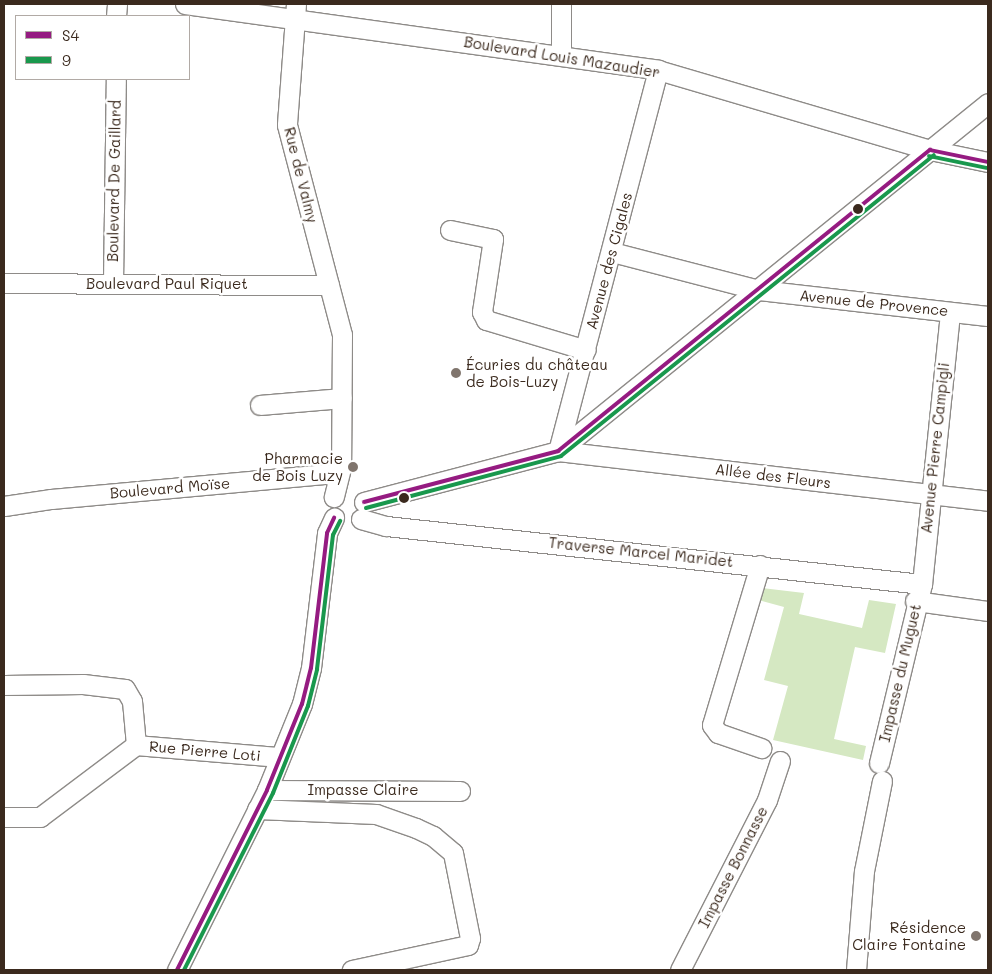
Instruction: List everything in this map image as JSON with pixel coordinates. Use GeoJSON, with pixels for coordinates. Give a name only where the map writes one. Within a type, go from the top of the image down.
{"type":"FeatureCollection","features":[{"type":"Feature","properties":{"kind":"street","name":"Boulevard Louis Mazaudier"},"geometry":{"type":"LineString","coordinates":[[185,4],[295,11],[658,70],[930,150],[988,162]]}},
{"type":"Feature","properties":{"kind":"street"},"geometry":{"type":"LineString","coordinates":[[561,4],[561,55]]}},
{"type":"Feature","properties":{"kind":"street","name":"Rue de Valmy"},"geometry":{"type":"LineString","coordinates":[[295,11],[286,125],[342,335],[340,468],[336,477],[334,497]]}},
{"type":"Feature","properties":{"kind":"street","name":"Avenue des Cigales"},"geometry":{"type":"LineString","coordinates":[[558,451],[580,348],[612,252],[658,70]]}},
{"type":"Feature","properties":{"kind":"street","name":"Boulevard De Gaillard"},"geometry":{"type":"LineString","coordinates":[[113,284],[116,80]]}},
{"type":"Feature","properties":{"kind":"street"},"geometry":{"type":"LineString","coordinates":[[362,511],[350,491],[334,497],[331,511],[334,518],[347,525],[362,511],[558,451],[988,103]]}},
{"type":"Feature","properties":{"kind":"street"},"geometry":{"type":"LineString","coordinates":[[450,230],[493,239],[482,312],[486,320],[580,348]]}},
{"type":"Feature","properties":{"kind":"street","name":"Avenue de Provence"},"geometry":{"type":"LineString","coordinates":[[612,252],[759,290],[988,316]]}},
{"type":"Feature","properties":{"kind":"street","name":"Boulevard Paul Riquet"},"geometry":{"type":"LineString","coordinates":[[4,283],[330,285]]}},
{"type":"Feature","properties":{"kind":"street","name":"Avenue Pierre Campigli"},"geometry":{"type":"LineString","coordinates":[[918,593],[950,312]]}},
{"type":"Feature","properties":{"kind":"street"},"geometry":{"type":"LineString","coordinates":[[260,406],[342,398]]}},
{"type":"Feature","properties":{"kind":"street","name":"Allée des Fleurs"},"geometry":{"type":"LineString","coordinates":[[558,451],[988,501]]}},
{"type":"Feature","properties":{"kind":"street","name":"Boulevard Moïse"},"geometry":{"type":"LineString","coordinates":[[4,506],[51,499],[327,474],[336,477]]}},
{"type":"Feature","properties":{"kind":"street","name":"Traverse Marcel Maridet"},"geometry":{"type":"LineString","coordinates":[[362,511],[386,526],[760,565],[918,593],[988,611]]}},
{"type":"Feature","properties":{"kind":"street"},"geometry":{"type":"LineString","coordinates":[[177,970],[267,790],[302,704],[311,668],[320,576],[327,533],[334,518]]}},
{"type":"Feature","properties":{"kind":"street"},"geometry":{"type":"LineString","coordinates":[[760,565],[712,725],[718,733],[761,748]]}},
{"type":"Feature","properties":{"kind":"street","name":"Impasse du Muguet"},"geometry":{"type":"LineString","coordinates":[[856,970],[864,871],[881,772],[918,593]]}},
{"type":"Feature","properties":{"kind":"street"},"geometry":{"type":"LineString","coordinates":[[4,685],[83,684],[125,689],[132,701],[136,745]]}},
{"type":"Feature","properties":{"kind":"street","name":"Rue Pierre Loti"},"geometry":{"type":"LineString","coordinates":[[4,818],[40,817],[136,745],[280,757]]}},
{"type":"Feature","properties":{"kind":"street","name":"Impasse Bonnasse"},"geometry":{"type":"LineString","coordinates":[[680,970],[767,800],[780,762]]}},
{"type":"Feature","properties":{"kind":"street","name":"Impasse Claire"},"geometry":{"type":"LineString","coordinates":[[267,790],[460,790]]}},
{"type":"Feature","properties":{"kind":"street"},"geometry":{"type":"LineString","coordinates":[[257,809],[376,814],[433,836],[453,853],[470,938],[468,945],[352,970]]}},
{"type":"Feature","properties":{"kind":"green space"},"geometry":{"type":"Polygon","coordinates":[[[761,588],[804,593],[799,614],[862,628],[869,600],[896,604],[885,653],[855,647],[834,739],[866,746],[863,760],[773,740],[788,686],[764,680],[784,607],[758,600],[761,588]]]}},
{"type":"Feature","properties":{"kind":"transit line","name":"S4"},"geometry":{"type":"LineString","coordinates":[[930,150],[988,162]]}},
{"type":"Feature","properties":{"kind":"transit line","name":"S4"},"geometry":{"type":"LineString","coordinates":[[364,502],[558,451],[930,150]]}},
{"type":"Feature","properties":{"kind":"transit line","name":"9"},"geometry":{"type":"LineString","coordinates":[[366,508],[561,456],[934,155]]}},
{"type":"Feature","properties":{"kind":"transit line","name":"9"},"geometry":{"type":"LineString","coordinates":[[929,156],[987,168]]}},
{"type":"Feature","properties":{"kind":"transit line","name":"S4"},"geometry":{"type":"LineString","coordinates":[[177,970],[267,790],[302,704],[311,668],[327,533],[334,518]]}},
{"type":"Feature","properties":{"kind":"transit line","name":"9"},"geometry":{"type":"LineString","coordinates":[[184,970],[273,793],[308,706],[317,669],[333,535],[340,521]]}},
{"type":"Feature","properties":{"kind":"place","name":"Écuries du château de Bois-Luzy"},"geometry":{"type":"Point","coordinates":[456,373]}},
{"type":"Feature","properties":{"kind":"place","name":"Pharmacie de Bois Luzy"},"geometry":{"type":"Point","coordinates":[353,467]}},
{"type":"Feature","properties":{"kind":"place","name":"Résidence Claire Fontaine"},"geometry":{"type":"Point","coordinates":[976,936]}}]}
